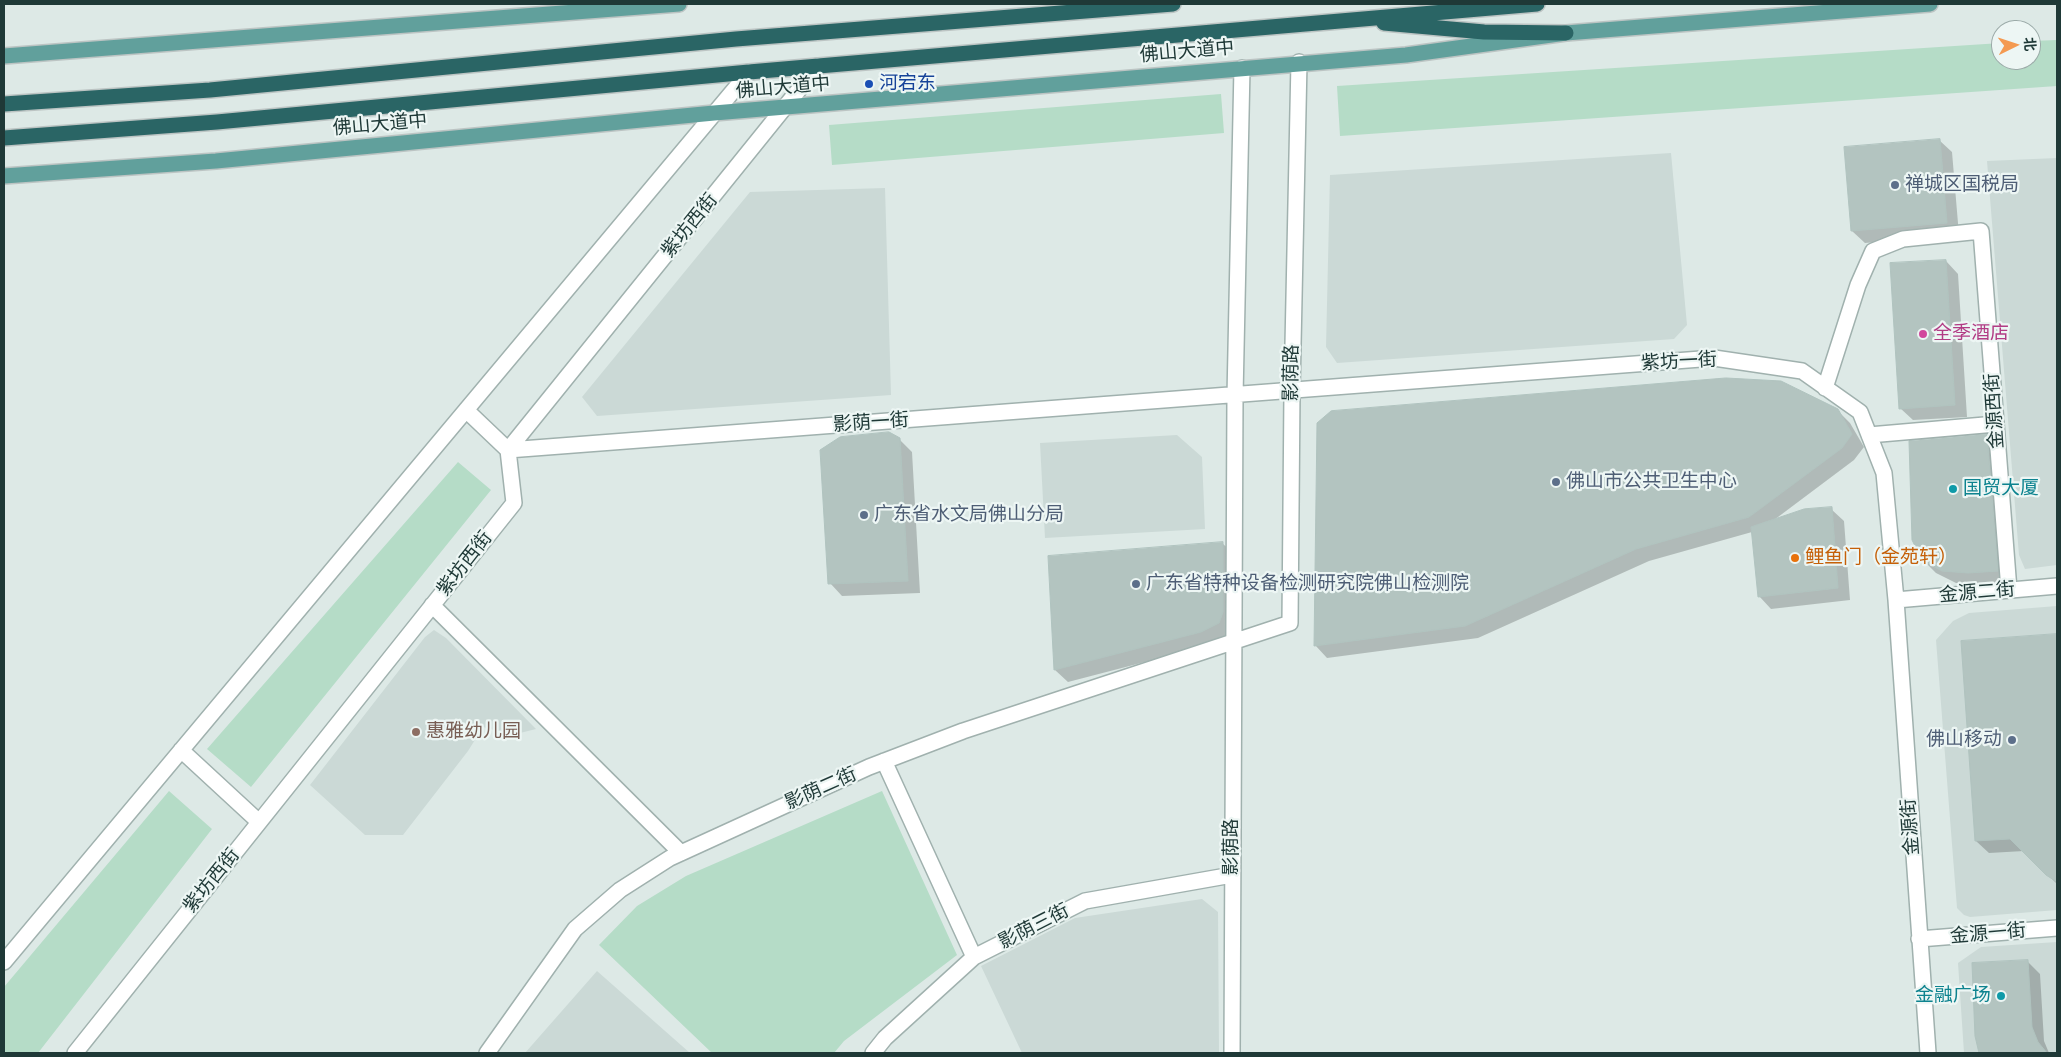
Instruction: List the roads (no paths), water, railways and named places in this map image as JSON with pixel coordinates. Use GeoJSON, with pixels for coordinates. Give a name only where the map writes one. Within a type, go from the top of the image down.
{"type":"FeatureCollection","features":[{"type":"Feature","properties":{"kind":"highway"},"geometry":{"type":"LineString","coordinates":[[4,104],[210,90],[726,40],[1173,4]]}},
{"type":"Feature","properties":{"kind":"highway","name":"佛山大道中"},"geometry":{"type":"LineString","coordinates":[[4,138],[226,121],[749,72],[1538,4]]}},
{"type":"Feature","properties":{"kind":"highway"},"geometry":{"type":"LineString","coordinates":[[1348,19],[1484,32],[1566,33]]}},
{"type":"Feature","properties":{"kind":"main road"},"geometry":{"type":"LineString","coordinates":[[4,56],[680,4]]}},
{"type":"Feature","properties":{"kind":"main road","name":"佛山大道中"},"geometry":{"type":"LineString","coordinates":[[4,176],[216,161],[714,113],[1300,62],[1406,55],[1566,33],[1930,4]]}},
{"type":"Feature","properties":{"kind":"street","name":"影荫路"},"geometry":{"type":"LineString","coordinates":[[1232,640],[1290,623],[1292,392],[1300,62]]}},
{"type":"Feature","properties":{"kind":"street","name":"紫坊西街"},"geometry":{"type":"LineString","coordinates":[[75,1053],[514,503],[508,450],[818,66]]}},
{"type":"Feature","properties":{"kind":"street","name":"影荫路"},"geometry":{"type":"LineString","coordinates":[[1232,1053],[1232,640],[1242,68]]}},
{"type":"Feature","properties":{"kind":"street"},"geometry":{"type":"LineString","coordinates":[[4,962],[749,72]]}},
{"type":"Feature","properties":{"kind":"street","name":"金源西街"},"geometry":{"type":"LineString","coordinates":[[1825,388],[1858,285],[1873,251],[1903,239],[1981,231],[2009,590]]}},
{"type":"Feature","properties":{"kind":"street","name":"紫坊一街"},"geometry":{"type":"LineString","coordinates":[[1235,396],[1714,358],[1802,372],[1860,412],[1884,473],[1896,600]]}},
{"type":"Feature","properties":{"kind":"street","name":"影荫一街"},"geometry":{"type":"LineString","coordinates":[[508,450],[1235,396]]}},
{"type":"Feature","properties":{"kind":"street"},"geometry":{"type":"LineString","coordinates":[[466,410],[508,450]]}},
{"type":"Feature","properties":{"kind":"street"},"geometry":{"type":"LineString","coordinates":[[1869,434],[1996,424]]}},
{"type":"Feature","properties":{"kind":"street","name":"金源二街"},"geometry":{"type":"LineString","coordinates":[[1896,600],[2057,586]]}},
{"type":"Feature","properties":{"kind":"street","name":"金源街"},"geometry":{"type":"LineString","coordinates":[[1896,600],[1928,1053]]}},
{"type":"Feature","properties":{"kind":"street"},"geometry":{"type":"LineString","coordinates":[[432,605],[681,853]]}},
{"type":"Feature","properties":{"kind":"street","name":"影荫二街"},"geometry":{"type":"LineString","coordinates":[[487,1053],[575,929],[620,890],[681,853],[884,761],[964,731],[1232,640]]}},
{"type":"Feature","properties":{"kind":"street"},"geometry":{"type":"LineString","coordinates":[[181,750],[260,822]]}},
{"type":"Feature","properties":{"kind":"street"},"geometry":{"type":"LineString","coordinates":[[884,761],[974,957]]}},
{"type":"Feature","properties":{"kind":"street","name":"影荫三街"},"geometry":{"type":"LineString","coordinates":[[874,1053],[885,1038],[974,957],[1085,901],[1232,875]]}},
{"type":"Feature","properties":{"kind":"street","name":"金源一街"},"geometry":{"type":"LineString","coordinates":[[1919,939],[2057,928]]}},
{"type":"Feature","properties":{"kind":"place","name":"河宕东"},"geometry":{"type":"Point","coordinates":[869,84]}},
{"type":"Feature","properties":{"kind":"place","name":"禅城区国税局"},"geometry":{"type":"Point","coordinates":[1895,185]}},
{"type":"Feature","properties":{"kind":"place","name":"全季酒店"},"geometry":{"type":"Point","coordinates":[1923,334]}},
{"type":"Feature","properties":{"kind":"place","name":"佛山市公共卫生中心"},"geometry":{"type":"Point","coordinates":[1556,482]}},
{"type":"Feature","properties":{"kind":"place","name":"国贸大厦"},"geometry":{"type":"Point","coordinates":[1953,489]}},
{"type":"Feature","properties":{"kind":"place","name":"广东省水文局佛山分局"},"geometry":{"type":"Point","coordinates":[864,515]}},
{"type":"Feature","properties":{"kind":"place","name":"鲤鱼门（金苑轩）"},"geometry":{"type":"Point","coordinates":[1795,558]}},
{"type":"Feature","properties":{"kind":"place","name":"广东省特种设备检测研究院佛山检测院"},"geometry":{"type":"Point","coordinates":[1136,584]}},
{"type":"Feature","properties":{"kind":"place","name":"惠雅幼儿园"},"geometry":{"type":"Point","coordinates":[416,732]}},
{"type":"Feature","properties":{"kind":"place","name":"佛山移动"},"geometry":{"type":"Point","coordinates":[2012,740]}},
{"type":"Feature","properties":{"kind":"place","name":"金融广场"},"geometry":{"type":"Point","coordinates":[2001,996]}}]}
